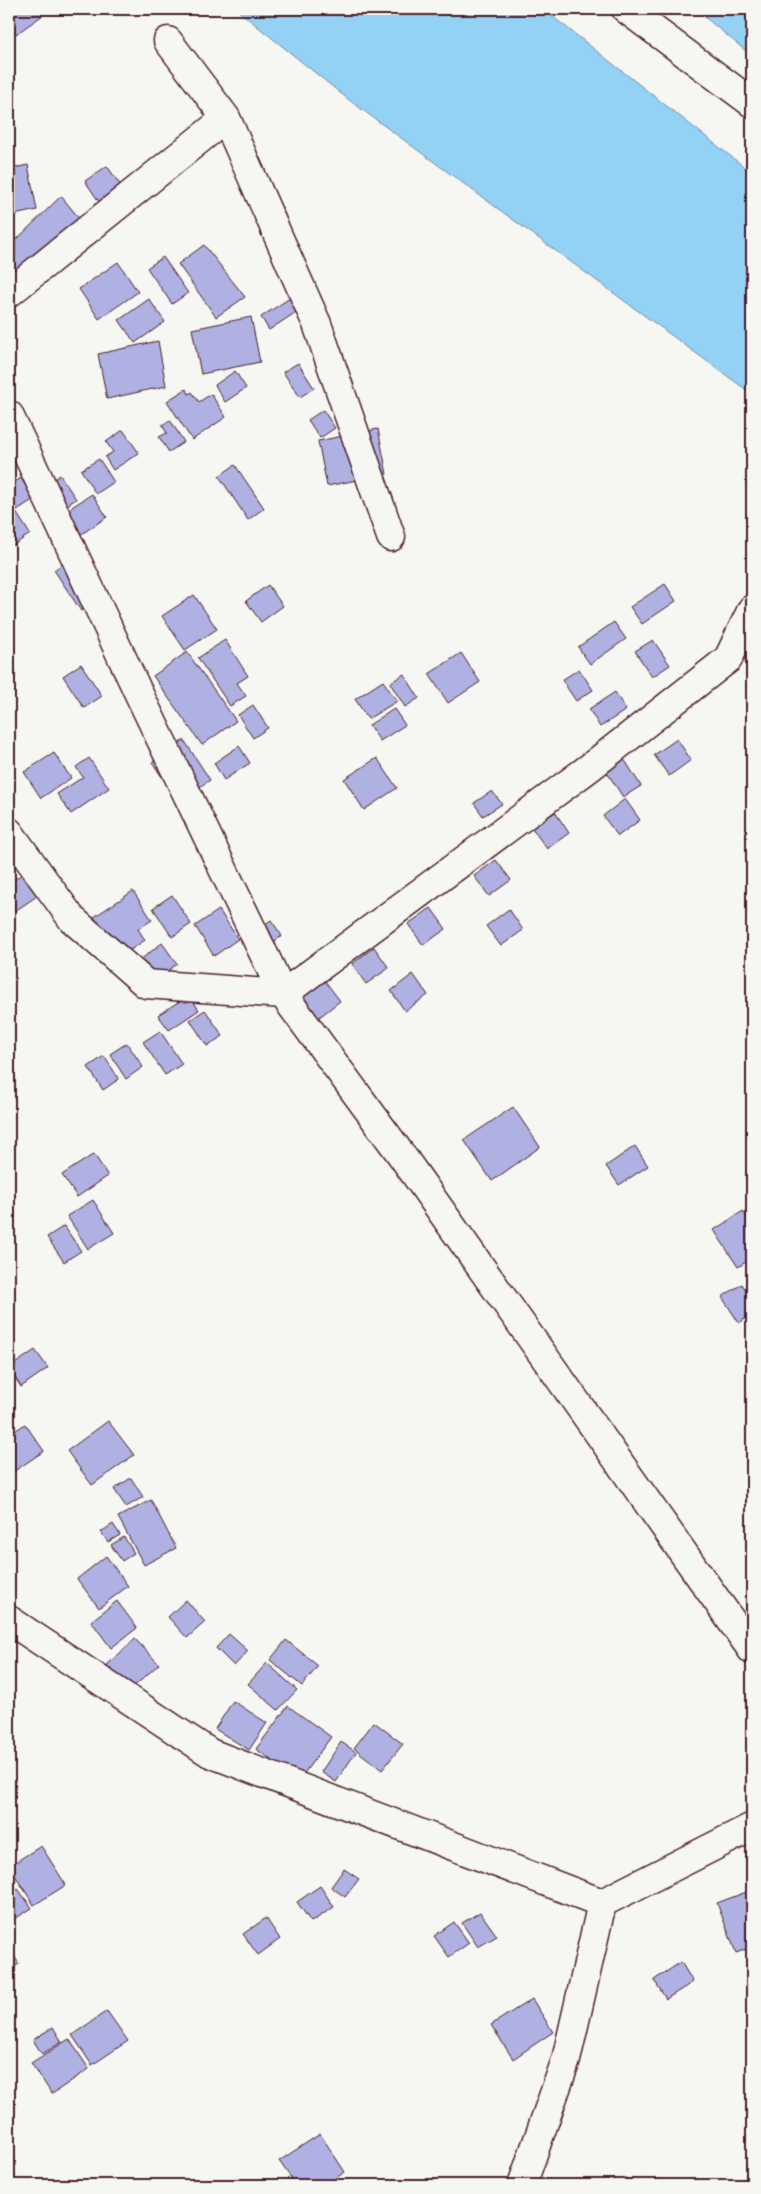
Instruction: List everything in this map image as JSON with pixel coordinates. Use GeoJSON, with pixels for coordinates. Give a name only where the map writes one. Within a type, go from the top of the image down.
{"type":"FeatureCollection","features":[{"type":"Feature","properties":{"kind":"street"},"geometry":{"type":"LineString","coordinates":[[626,9],[752,103]]}},
{"type":"Feature","properties":{"kind":"street"},"geometry":{"type":"LineString","coordinates":[[168,41],[226,118],[317,324],[390,537]]}},
{"type":"Feature","properties":{"kind":"street"},"geometry":{"type":"LineString","coordinates":[[9,293],[226,118]]}},
{"type":"Feature","properties":{"kind":"street"},"geometry":{"type":"LineString","coordinates":[[9,415],[139,694],[283,994],[400,1153],[752,1650]]}},
{"type":"Feature","properties":{"kind":"street"},"geometry":{"type":"LineString","coordinates":[[9,832],[72,919],[146,984],[283,994],[589,768],[728,659],[752,609]]}},
{"type":"Feature","properties":{"kind":"street"},"geometry":{"type":"LineString","coordinates":[[9,1620],[210,1754],[602,1903],[752,1827]]}},
{"type":"Feature","properties":{"kind":"street"},"geometry":{"type":"LineString","coordinates":[[522,2185],[566,2060],[602,1903]]}},
{"type":"Feature","properties":{"kind":"water"},"geometry":{"type":"Polygon","coordinates":[[[236,9],[543,9],[752,173],[752,394],[349,100],[236,9]]]}},
{"type":"Feature","properties":{"kind":"water"},"geometry":{"type":"Polygon","coordinates":[[[695,9],[752,9],[752,56],[695,9]]]}},
{"type":"Feature","properties":{"kind":"building"},"geometry":{"type":"Polygon","coordinates":[[[9,9],[39,9],[43,15],[16,34],[9,25],[9,9]]]}},
{"type":"Feature","properties":{"kind":"building"},"geometry":{"type":"Polygon","coordinates":[[[28,165],[37,210],[9,216],[9,169],[28,165]]]}},
{"type":"Feature","properties":{"kind":"building"},"geometry":{"type":"Polygon","coordinates":[[[107,166],[126,193],[104,209],[85,181],[107,166]]]}},
{"type":"Feature","properties":{"kind":"building"},"geometry":{"type":"Polygon","coordinates":[[[61,196],[92,234],[9,276],[9,247],[61,196]]]}},
{"type":"Feature","properties":{"kind":"building"},"geometry":{"type":"Polygon","coordinates":[[[204,245],[245,297],[216,317],[178,264],[204,245]]]}},
{"type":"Feature","properties":{"kind":"building"},"geometry":{"type":"Polygon","coordinates":[[[163,257],[188,293],[172,304],[147,268],[163,257]]]}},
{"type":"Feature","properties":{"kind":"building"},"geometry":{"type":"Polygon","coordinates":[[[118,262],[138,292],[99,319],[79,289],[118,262]]]}},
{"type":"Feature","properties":{"kind":"building"},"geometry":{"type":"Polygon","coordinates":[[[302,290],[310,303],[269,330],[261,317],[302,290]]]}},
{"type":"Feature","properties":{"kind":"building"},"geometry":{"type":"Polygon","coordinates":[[[149,299],[165,322],[135,343],[119,320],[149,299]]]}},
{"type":"Feature","properties":{"kind":"building"},"geometry":{"type":"Polygon","coordinates":[[[251,317],[260,362],[201,374],[192,329],[251,317]]]}},
{"type":"Feature","properties":{"kind":"building"},"geometry":{"type":"Polygon","coordinates":[[[158,341],[166,386],[107,399],[98,354],[158,341]]]}},
{"type":"Feature","properties":{"kind":"building"},"geometry":{"type":"Polygon","coordinates":[[[298,363],[314,388],[300,397],[283,372],[298,363]]]}},
{"type":"Feature","properties":{"kind":"building"},"geometry":{"type":"Polygon","coordinates":[[[235,371],[246,388],[225,402],[215,385],[235,371]]]}},
{"type":"Feature","properties":{"kind":"building"},"geometry":{"type":"Polygon","coordinates":[[[186,389],[189,394],[192,392],[199,402],[211,394],[226,417],[192,440],[167,401],[186,389]]]}},
{"type":"Feature","properties":{"kind":"building"},"geometry":{"type":"Polygon","coordinates":[[[323,410],[335,428],[320,438],[308,420],[323,410]]]}},
{"type":"Feature","properties":{"kind":"building"},"geometry":{"type":"Polygon","coordinates":[[[170,420],[184,442],[169,452],[159,437],[167,433],[162,425],[170,420]]]}},
{"type":"Feature","properties":{"kind":"building"},"geometry":{"type":"Polygon","coordinates":[[[378,429],[387,474],[327,486],[318,441],[378,429]]]}},
{"type":"Feature","properties":{"kind":"building"},"geometry":{"type":"Polygon","coordinates":[[[123,430],[139,453],[113,470],[105,457],[113,452],[106,442],[123,430]]]}},
{"type":"Feature","properties":{"kind":"building"},"geometry":{"type":"Polygon","coordinates":[[[99,459],[114,482],[96,494],[81,470],[99,459]]]}},
{"type":"Feature","properties":{"kind":"building"},"geometry":{"type":"Polygon","coordinates":[[[235,465],[264,508],[248,520],[219,476],[235,465]]]}},
{"type":"Feature","properties":{"kind":"building"},"geometry":{"type":"Polygon","coordinates":[[[60,475],[76,499],[57,512],[48,483],[60,475]]]}},
{"type":"Feature","properties":{"kind":"building"},"geometry":{"type":"Polygon","coordinates":[[[21,478],[34,499],[17,510],[9,497],[9,486],[21,478]]]}},
{"type":"Feature","properties":{"kind":"building"},"geometry":{"type":"Polygon","coordinates":[[[92,494],[107,517],[77,537],[61,514],[92,494]]]}},
{"type":"Feature","properties":{"kind":"building"},"geometry":{"type":"Polygon","coordinates":[[[14,509],[30,534],[9,548],[9,513],[14,509]]]}},
{"type":"Feature","properties":{"kind":"building"},"geometry":{"type":"Polygon","coordinates":[[[77,554],[105,595],[81,611],[54,570],[77,554]]]}},
{"type":"Feature","properties":{"kind":"building"},"geometry":{"type":"Polygon","coordinates":[[[665,584],[676,601],[642,624],[630,607],[665,584]]]}},
{"type":"Feature","properties":{"kind":"building"},"geometry":{"type":"Polygon","coordinates":[[[268,585],[283,606],[261,622],[246,601],[268,585]]]}},
{"type":"Feature","properties":{"kind":"building"},"geometry":{"type":"Polygon","coordinates":[[[194,595],[217,629],[185,650],[162,616],[194,595]]]}},
{"type":"Feature","properties":{"kind":"building"},"geometry":{"type":"Polygon","coordinates":[[[614,622],[626,639],[590,664],[578,647],[614,622]]]}},
{"type":"Feature","properties":{"kind":"building"},"geometry":{"type":"Polygon","coordinates":[[[225,640],[248,676],[237,683],[246,696],[230,706],[198,658],[225,640]]]}},
{"type":"Feature","properties":{"kind":"building"},"geometry":{"type":"Polygon","coordinates":[[[653,640],[670,665],[652,677],[635,651],[653,640]]]}},
{"type":"Feature","properties":{"kind":"building"},"geometry":{"type":"Polygon","coordinates":[[[187,652],[236,721],[202,745],[153,676],[187,652]]]}},
{"type":"Feature","properties":{"kind":"building"},"geometry":{"type":"Polygon","coordinates":[[[461,653],[480,682],[448,703],[429,674],[461,653]]]}},
{"type":"Feature","properties":{"kind":"building"},"geometry":{"type":"Polygon","coordinates":[[[81,664],[102,696],[84,708],[63,676],[81,664]]]}},
{"type":"Feature","properties":{"kind":"building"},"geometry":{"type":"Polygon","coordinates":[[[579,669],[593,690],[576,701],[562,680],[579,669]]]}},
{"type":"Feature","properties":{"kind":"building"},"geometry":{"type":"Polygon","coordinates":[[[404,674],[419,698],[405,707],[390,683],[404,674]]]}},
{"type":"Feature","properties":{"kind":"building"},"geometry":{"type":"Polygon","coordinates":[[[383,681],[397,701],[368,719],[355,699],[383,681]]]}},
{"type":"Feature","properties":{"kind":"building"},"geometry":{"type":"Polygon","coordinates":[[[615,692],[626,710],[600,727],[589,709],[615,692]]]}},
{"type":"Feature","properties":{"kind":"building"},"geometry":{"type":"Polygon","coordinates":[[[253,705],[268,728],[253,738],[238,715],[253,705]]]}},
{"type":"Feature","properties":{"kind":"building"},"geometry":{"type":"Polygon","coordinates":[[[394,709],[405,725],[380,741],[369,725],[394,709]]]}},
{"type":"Feature","properties":{"kind":"building"},"geometry":{"type":"Polygon","coordinates":[[[677,739],[691,760],[669,776],[654,755],[677,739]]]}},
{"type":"Feature","properties":{"kind":"building"},"geometry":{"type":"Polygon","coordinates":[[[184,740],[210,780],[178,801],[152,762],[184,740]]]}},
{"type":"Feature","properties":{"kind":"building"},"geometry":{"type":"Polygon","coordinates":[[[239,746],[250,763],[224,780],[214,763],[239,746]]]}},
{"type":"Feature","properties":{"kind":"building"},"geometry":{"type":"Polygon","coordinates":[[[54,753],[71,778],[41,798],[24,772],[54,753]]]}},
{"type":"Feature","properties":{"kind":"building"},"geometry":{"type":"Polygon","coordinates":[[[89,758],[109,788],[71,814],[57,794],[83,777],[76,767],[89,758]]]}},
{"type":"Feature","properties":{"kind":"building"},"geometry":{"type":"Polygon","coordinates":[[[377,758],[397,788],[364,810],[344,779],[377,758]]]}},
{"type":"Feature","properties":{"kind":"building"},"geometry":{"type":"Polygon","coordinates":[[[624,759],[641,786],[623,797],[606,771],[624,759]]]}},
{"type":"Feature","properties":{"kind":"building"},"geometry":{"type":"Polygon","coordinates":[[[492,791],[502,804],[483,816],[474,803],[492,791]]]}},
{"type":"Feature","properties":{"kind":"building"},"geometry":{"type":"Polygon","coordinates":[[[625,799],[640,820],[618,836],[603,816],[625,799]]]}},
{"type":"Feature","properties":{"kind":"building"},"geometry":{"type":"Polygon","coordinates":[[[555,812],[569,833],[547,849],[532,828],[555,812]]]}},
{"type":"Feature","properties":{"kind":"building"},"geometry":{"type":"Polygon","coordinates":[[[496,860],[511,880],[489,896],[474,876],[496,860]]]}},
{"type":"Feature","properties":{"kind":"building"},"geometry":{"type":"Polygon","coordinates":[[[9,862],[15,873],[9,877],[9,862]]]}},
{"type":"Feature","properties":{"kind":"building"},"geometry":{"type":"Polygon","coordinates":[[[25,872],[40,894],[15,911],[9,901],[9,883],[25,872]]]}},
{"type":"Feature","properties":{"kind":"building"},"geometry":{"type":"Polygon","coordinates":[[[133,891],[152,920],[138,929],[145,940],[120,957],[94,917],[133,891]]]}},
{"type":"Feature","properties":{"kind":"building"},"geometry":{"type":"Polygon","coordinates":[[[172,895],[191,924],[172,937],[153,908],[172,895]]]}},
{"type":"Feature","properties":{"kind":"building"},"geometry":{"type":"Polygon","coordinates":[[[431,908],[446,929],[423,945],[408,924],[431,908]]]}},
{"type":"Feature","properties":{"kind":"building"},"geometry":{"type":"Polygon","coordinates":[[[509,909],[523,930],[501,946],[486,926],[509,909]]]}},
{"type":"Feature","properties":{"kind":"building"},"geometry":{"type":"Polygon","coordinates":[[[219,910],[238,939],[214,956],[195,926],[219,910]]]}},
{"type":"Feature","properties":{"kind":"building"},"geometry":{"type":"Polygon","coordinates":[[[271,920],[282,936],[254,955],[243,939],[271,920]]]}},
{"type":"Feature","properties":{"kind":"building"},"geometry":{"type":"Polygon","coordinates":[[[162,943],[177,964],[155,980],[140,960],[162,943]]]}},
{"type":"Feature","properties":{"kind":"building"},"geometry":{"type":"Polygon","coordinates":[[[374,947],[389,968],[366,984],[352,964],[374,947]]]}},
{"type":"Feature","properties":{"kind":"building"},"geometry":{"type":"Polygon","coordinates":[[[413,974],[428,995],[405,1011],[391,991],[413,974]]]}},
{"type":"Feature","properties":{"kind":"building"},"geometry":{"type":"Polygon","coordinates":[[[325,981],[340,1001],[318,1018],[302,997],[325,981]]]}},
{"type":"Feature","properties":{"kind":"building"},"geometry":{"type":"Polygon","coordinates":[[[189,995],[199,1010],[169,1030],[158,1015],[189,995]]]}},
{"type":"Feature","properties":{"kind":"building"},"geometry":{"type":"Polygon","coordinates":[[[205,1010],[223,1036],[207,1046],[190,1020],[205,1010]]]}},
{"type":"Feature","properties":{"kind":"building"},"geometry":{"type":"Polygon","coordinates":[[[160,1031],[182,1064],[165,1075],[143,1042],[160,1031]]]}},
{"type":"Feature","properties":{"kind":"building"},"geometry":{"type":"Polygon","coordinates":[[[127,1043],[143,1067],[126,1079],[110,1054],[127,1043]]]}},
{"type":"Feature","properties":{"kind":"building"},"geometry":{"type":"Polygon","coordinates":[[[104,1056],[119,1079],[103,1090],[88,1067],[104,1056]]]}},
{"type":"Feature","properties":{"kind":"building"},"geometry":{"type":"Polygon","coordinates":[[[513,1107],[540,1147],[492,1181],[464,1140],[513,1107]]]}},
{"type":"Feature","properties":{"kind":"building"},"geometry":{"type":"Polygon","coordinates":[[[635,1146],[648,1166],[619,1185],[606,1166],[635,1146]]]}},
{"type":"Feature","properties":{"kind":"building"},"geometry":{"type":"Polygon","coordinates":[[[94,1154],[108,1176],[77,1197],[62,1175],[94,1154]]]}},
{"type":"Feature","properties":{"kind":"building"},"geometry":{"type":"Polygon","coordinates":[[[93,1200],[114,1233],[88,1249],[67,1216],[93,1200]]]}},
{"type":"Feature","properties":{"kind":"building"},"geometry":{"type":"Polygon","coordinates":[[[743,1211],[752,1225],[752,1258],[738,1267],[714,1230],[743,1211]]]}},
{"type":"Feature","properties":{"kind":"building"},"geometry":{"type":"Polygon","coordinates":[[[64,1226],[81,1251],[64,1262],[47,1237],[64,1226]]]}},
{"type":"Feature","properties":{"kind":"building"},"geometry":{"type":"Polygon","coordinates":[[[742,1284],[752,1299],[752,1313],[739,1323],[722,1297],[742,1284]]]}},
{"type":"Feature","properties":{"kind":"building"},"geometry":{"type":"Polygon","coordinates":[[[35,1350],[48,1368],[21,1387],[9,1368],[35,1350]]]}},
{"type":"Feature","properties":{"kind":"building"},"geometry":{"type":"Polygon","coordinates":[[[108,1421],[134,1455],[92,1485],[67,1451],[108,1421]]]}},
{"type":"Feature","properties":{"kind":"building"},"geometry":{"type":"Polygon","coordinates":[[[25,1424],[44,1451],[13,1472],[9,1466],[9,1435],[25,1424]]]}},
{"type":"Feature","properties":{"kind":"building"},"geometry":{"type":"Polygon","coordinates":[[[131,1478],[143,1497],[126,1507],[114,1489],[131,1478]]]}},
{"type":"Feature","properties":{"kind":"building"},"geometry":{"type":"Polygon","coordinates":[[[151,1500],[176,1548],[144,1565],[118,1517],[151,1500]]]}},
{"type":"Feature","properties":{"kind":"building"},"geometry":{"type":"Polygon","coordinates":[[[113,1524],[120,1535],[108,1542],[101,1532],[113,1524]]]}},
{"type":"Feature","properties":{"kind":"building"},"geometry":{"type":"Polygon","coordinates":[[[124,1537],[134,1553],[122,1561],[111,1545],[124,1537]]]}},
{"type":"Feature","properties":{"kind":"building"},"geometry":{"type":"Polygon","coordinates":[[[106,1556],[128,1586],[99,1608],[77,1579],[106,1556]]]}},
{"type":"Feature","properties":{"kind":"building"},"geometry":{"type":"Polygon","coordinates":[[[186,1600],[205,1622],[187,1638],[168,1617],[186,1600]]]}},
{"type":"Feature","properties":{"kind":"building"},"geometry":{"type":"Polygon","coordinates":[[[117,1601],[137,1628],[111,1648],[91,1621],[117,1601]]]}},
{"type":"Feature","properties":{"kind":"building"},"geometry":{"type":"Polygon","coordinates":[[[229,1634],[248,1651],[234,1666],[216,1648],[229,1634]]]}},
{"type":"Feature","properties":{"kind":"building"},"geometry":{"type":"Polygon","coordinates":[[[135,1639],[159,1664],[130,1690],[107,1665],[135,1639]]]}},
{"type":"Feature","properties":{"kind":"building"},"geometry":{"type":"Polygon","coordinates":[[[286,1640],[318,1666],[302,1686],[270,1660],[286,1640]]]}},
{"type":"Feature","properties":{"kind":"building"},"geometry":{"type":"Polygon","coordinates":[[[267,1663],[297,1690],[278,1710],[248,1684],[267,1663]]]}},
{"type":"Feature","properties":{"kind":"building"},"geometry":{"type":"Polygon","coordinates":[[[233,1701],[267,1723],[249,1750],[215,1729],[233,1701]]]}},
{"type":"Feature","properties":{"kind":"building"},"geometry":{"type":"Polygon","coordinates":[[[288,1706],[331,1737],[299,1780],[256,1749],[288,1706]]]}},
{"type":"Feature","properties":{"kind":"building"},"geometry":{"type":"Polygon","coordinates":[[[374,1722],[403,1744],[382,1770],[354,1748],[374,1722]]]}},
{"type":"Feature","properties":{"kind":"building"},"geometry":{"type":"Polygon","coordinates":[[[341,1742],[356,1752],[336,1782],[321,1772],[341,1742]]]}},
{"type":"Feature","properties":{"kind":"building"},"geometry":{"type":"Polygon","coordinates":[[[41,1846],[66,1885],[34,1905],[9,1866],[41,1846]]]}},
{"type":"Feature","properties":{"kind":"building"},"geometry":{"type":"Polygon","coordinates":[[[344,1869],[359,1879],[345,1897],[331,1887],[344,1869]]]}},
{"type":"Feature","properties":{"kind":"building"},"geometry":{"type":"Polygon","coordinates":[[[320,1886],[334,1907],[311,1922],[297,1902],[320,1886]]]}},
{"type":"Feature","properties":{"kind":"building"},"geometry":{"type":"Polygon","coordinates":[[[18,1889],[32,1908],[16,1918],[9,1907],[9,1896],[18,1889]]]}},
{"type":"Feature","properties":{"kind":"building"},"geometry":{"type":"Polygon","coordinates":[[[749,1891],[752,1899],[752,1947],[736,1953],[717,1903],[749,1891]]]}},
{"type":"Feature","properties":{"kind":"building"},"geometry":{"type":"Polygon","coordinates":[[[480,1912],[497,1936],[478,1947],[462,1923],[480,1912]]]}},
{"type":"Feature","properties":{"kind":"building"},"geometry":{"type":"Polygon","coordinates":[[[266,1918],[280,1939],[258,1955],[243,1934],[266,1918]]]}},
{"type":"Feature","properties":{"kind":"building"},"geometry":{"type":"Polygon","coordinates":[[[454,1922],[469,1943],[449,1957],[434,1936],[454,1922]]]}},
{"type":"Feature","properties":{"kind":"building"},"geometry":{"type":"Polygon","coordinates":[[[9,1947],[19,1964],[9,1970],[9,1947]]]}},
{"type":"Feature","properties":{"kind":"building"},"geometry":{"type":"Polygon","coordinates":[[[681,1962],[693,1982],[666,1999],[654,1980],[681,1962]]]}},
{"type":"Feature","properties":{"kind":"building"},"geometry":{"type":"Polygon","coordinates":[[[532,1999],[553,2032],[513,2059],[491,2025],[532,1999]]]}},
{"type":"Feature","properties":{"kind":"building"},"geometry":{"type":"Polygon","coordinates":[[[107,2011],[128,2041],[92,2065],[72,2035],[107,2011]]]}},
{"type":"Feature","properties":{"kind":"building"},"geometry":{"type":"Polygon","coordinates":[[[53,2027],[62,2042],[42,2054],[33,2040],[53,2027]]]}},
{"type":"Feature","properties":{"kind":"building"},"geometry":{"type":"Polygon","coordinates":[[[69,2039],[89,2069],[52,2094],[31,2063],[69,2039]]]}},
{"type":"Feature","properties":{"kind":"building"},"geometry":{"type":"Polygon","coordinates":[[[320,2134],[345,2172],[325,2185],[296,2185],[279,2161],[320,2134]]]}}]}
